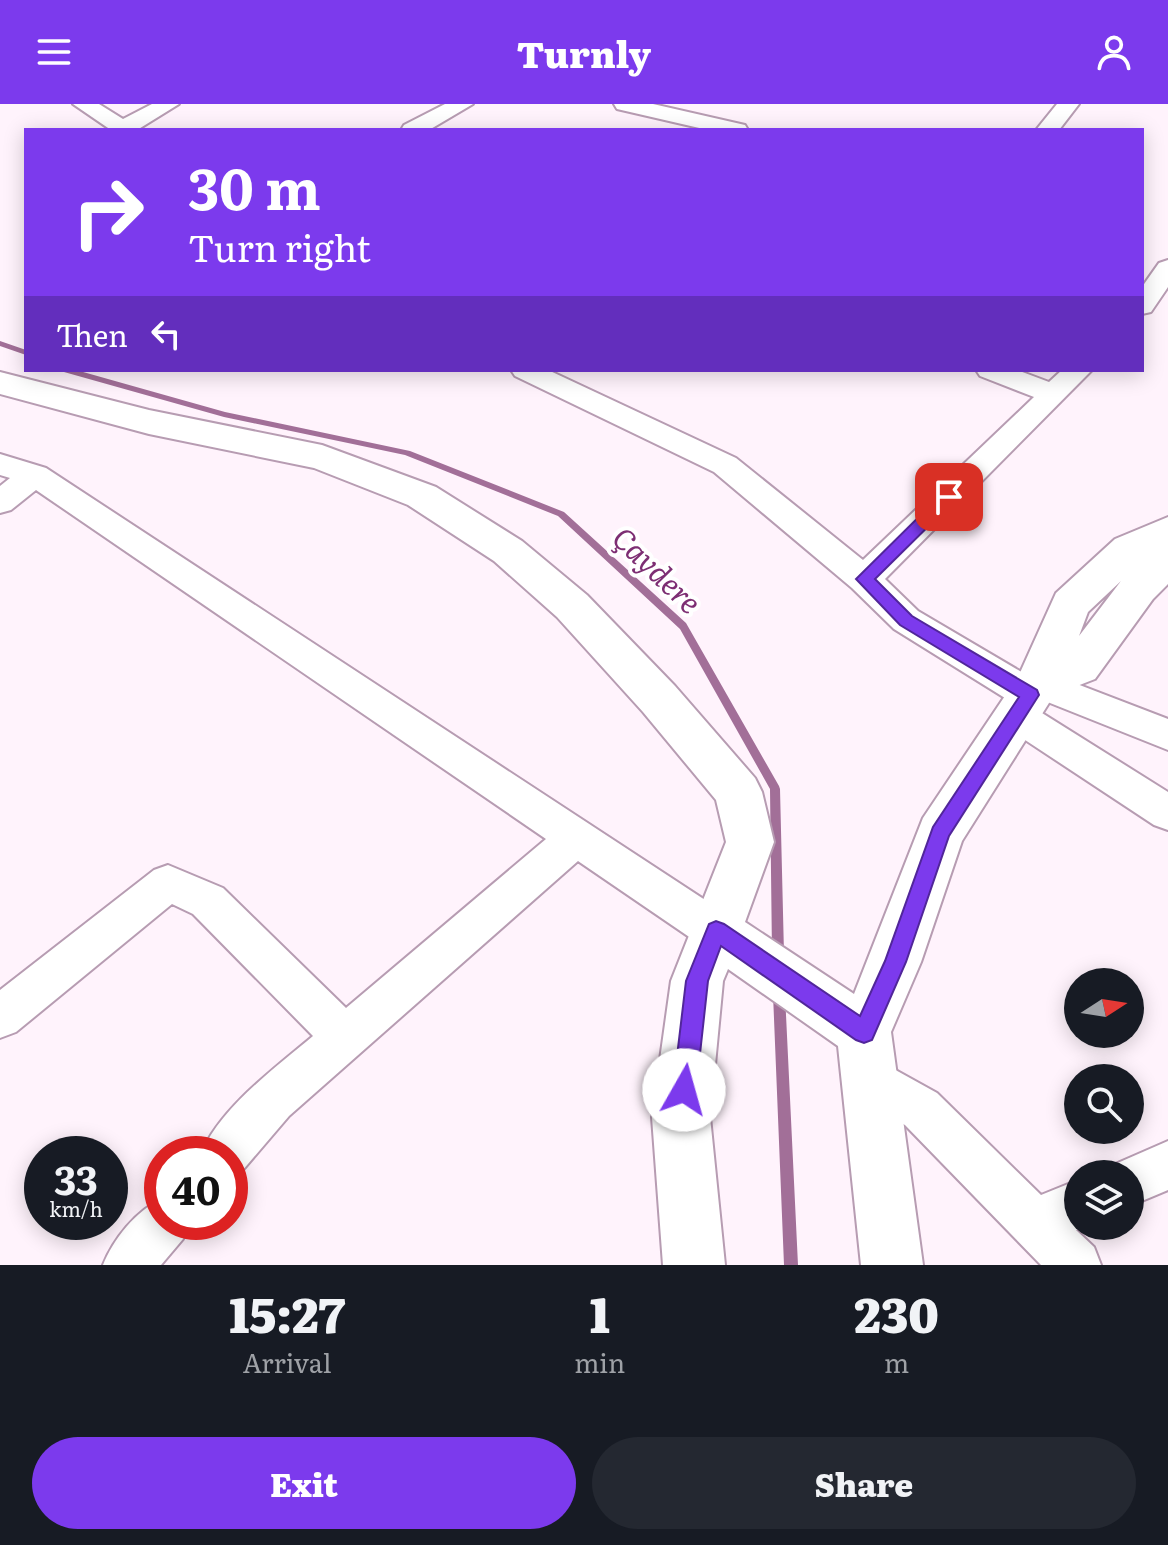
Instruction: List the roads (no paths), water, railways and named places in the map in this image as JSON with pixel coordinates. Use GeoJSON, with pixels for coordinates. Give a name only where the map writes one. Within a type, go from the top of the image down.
{"type":"FeatureCollection","features":[{"type":"Feature","properties":{"kind":"street"},"geometry":{"type":"LineString","coordinates":[[84,104],[122,128]]}},
{"type":"Feature","properties":{"kind":"street"},"geometry":{"type":"LineString","coordinates":[[126,128],[168,104]]}},
{"type":"Feature","properties":{"kind":"street"},"geometry":{"type":"LineString","coordinates":[[416,128],[462,104]]}},
{"type":"Feature","properties":{"kind":"street"},"geometry":{"type":"LineString","coordinates":[[625,104],[728,128]]}},
{"type":"Feature","properties":{"kind":"street"},"geometry":{"type":"LineString","coordinates":[[1049,128],[1068,104]]}},
{"type":"Feature","properties":{"kind":"street"},"geometry":{"type":"LineString","coordinates":[[1145,300],[1168,268]]}},
{"type":"Feature","properties":{"kind":"street"},"geometry":{"type":"LineString","coordinates":[[529,372],[725,465],[864,579],[906,620],[1028,698],[1091,761],[1168,813]]}},
{"type":"Feature","properties":{"kind":"street"},"geometry":{"type":"LineString","coordinates":[[995,372],[1054,394]]}},
{"type":"Feature","properties":{"kind":"street"},"geometry":{"type":"LineString","coordinates":[[864,579],[1076,372]]}},
{"type":"Feature","properties":{"kind":"street"},"geometry":{"type":"LineString","coordinates":[[0,383],[149,422],[322,457],[422,496],[508,551],[572,606],[659,699],[738,792],[750,842],[697,981],[681,1117],[694,1265]]}},
{"type":"Feature","properties":{"kind":"street"},"geometry":{"type":"LineString","coordinates":[[0,464],[35,475],[716,931],[868,1056],[921,1109],[1056,1214],[1076,1265]]}},
{"type":"Feature","properties":{"kind":"street"},"geometry":{"type":"LineString","coordinates":[[0,502],[35,475]]}},
{"type":"Feature","properties":{"kind":"street"},"geometry":{"type":"LineString","coordinates":[[892,1265],[868,1056],[895,962],[940,833],[1028,698],[1071,604],[1129,549],[1168,531]]}},
{"type":"Feature","properties":{"kind":"street"},"geometry":{"type":"LineString","coordinates":[[1028,698],[1080,667],[1138,588],[1168,561]]}},
{"type":"Feature","properties":{"kind":"street"},"geometry":{"type":"LineString","coordinates":[[1028,698],[1168,735]]}},
{"type":"Feature","properties":{"kind":"street"},"geometry":{"type":"LineString","coordinates":[[241,1136],[273,1100],[578,836]]}},
{"type":"Feature","properties":{"kind":"street"},"geometry":{"type":"LineString","coordinates":[[0,1017],[168,883],[208,901],[344,1037]]}},
{"type":"Feature","properties":{"kind":"street"},"geometry":{"type":"LineString","coordinates":[[1144,1176],[1168,1165]]}},
{"type":"Feature","properties":{"kind":"street"},"geometry":{"type":"LineString","coordinates":[[128,1265],[150,1240]]}},
{"type":"Feature","properties":{"kind":"waterway","name":"Çaydere"},"geometry":{"type":"LineString","coordinates":[[0,343],[24,352]]}},
{"type":"Feature","properties":{"kind":"waterway","name":"Çaydere"},"geometry":{"type":"LineString","coordinates":[[74,372],[224,414],[407,453],[561,514],[683,626],[775,789],[778,954]]}},
{"type":"Feature","properties":{"kind":"waterway","name":"Çaydere"},"geometry":{"type":"LineString","coordinates":[[779,994],[791,1265]]}}]}
